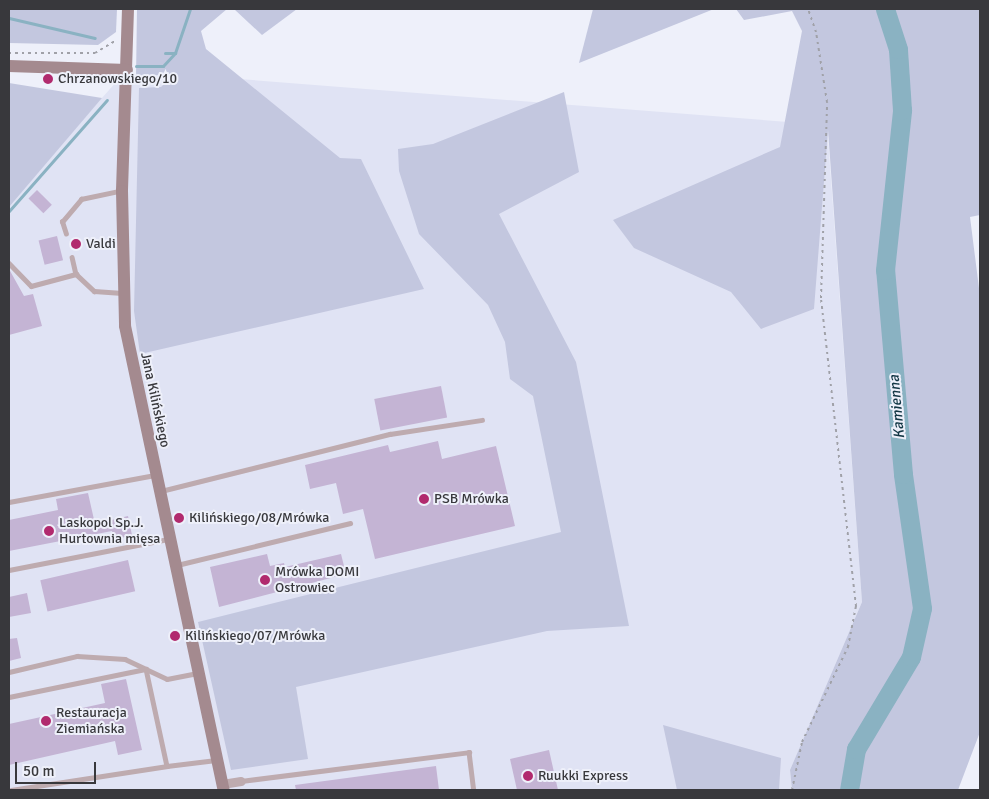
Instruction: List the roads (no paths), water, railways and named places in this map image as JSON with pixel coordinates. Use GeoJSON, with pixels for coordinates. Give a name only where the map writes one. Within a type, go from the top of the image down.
{"type":"FeatureCollection","features":[{"type":"Feature","properties":{"kind":"street","name":"Jana Kilińskiego"},"geometry":{"type":"LineString","coordinates":[[128,9],[122,191],[122,293],[130,357],[223,787]]}},
{"type":"Feature","properties":{"kind":"street"},"geometry":{"type":"LineString","coordinates":[[9,66],[127,70]]}},
{"type":"Feature","properties":{"kind":"street"},"geometry":{"type":"LineString","coordinates":[[223,787],[241,781]]}},
{"type":"Feature","properties":{"kind":"lane"},"geometry":{"type":"LineString","coordinates":[[66,234],[62,222],[81,199],[122,191]]}},
{"type":"Feature","properties":{"kind":"lane"},"geometry":{"type":"LineString","coordinates":[[72,257],[76,274],[102,294],[122,293]]}},
{"type":"Feature","properties":{"kind":"lane"},"geometry":{"type":"LineString","coordinates":[[9,263],[31,286],[76,274]]}},
{"type":"Feature","properties":{"kind":"lane"},"geometry":{"type":"LineString","coordinates":[[160,491],[390,434],[482,420]]}},
{"type":"Feature","properties":{"kind":"lane"},"geometry":{"type":"LineString","coordinates":[[9,502],[156,475]]}},
{"type":"Feature","properties":{"kind":"lane"},"geometry":{"type":"LineString","coordinates":[[176,565],[350,523]]}},
{"type":"Feature","properties":{"kind":"lane"},"geometry":{"type":"LineString","coordinates":[[9,570],[170,539]]}},
{"type":"Feature","properties":{"kind":"lane"},"geometry":{"type":"LineString","coordinates":[[9,672],[77,656],[125,659],[167,678],[199,673]]}},
{"type":"Feature","properties":{"kind":"lane"},"geometry":{"type":"LineString","coordinates":[[9,697],[146,669]]}},
{"type":"Feature","properties":{"kind":"lane"},"geometry":{"type":"LineString","coordinates":[[146,669],[167,766]]}},
{"type":"Feature","properties":{"kind":"lane"},"geometry":{"type":"LineString","coordinates":[[241,781],[469,752],[474,790]]}},
{"type":"Feature","properties":{"kind":"lane"},"geometry":{"type":"LineString","coordinates":[[11,790],[218,760]]}},
{"type":"Feature","properties":{"kind":"waterway"},"geometry":{"type":"LineString","coordinates":[[165,53],[175,53],[190,9]]}},
{"type":"Feature","properties":{"kind":"waterway","name":"Kamienna"},"geometry":{"type":"LineString","coordinates":[[849,790],[856,749],[911,657],[922,608],[903,474],[885,270],[902,110],[898,49],[885,9]]}},
{"type":"Feature","properties":{"kind":"waterway"},"geometry":{"type":"LineString","coordinates":[[9,18],[95,38]]}},
{"type":"Feature","properties":{"kind":"waterway"},"geometry":{"type":"LineString","coordinates":[[136,66],[163,66],[175,53]]}},
{"type":"Feature","properties":{"kind":"waterway"},"geometry":{"type":"LineString","coordinates":[[9,211],[107,100]]}},
{"type":"Feature","properties":{"kind":"place","name":"Chrzanowskiego/10"},"geometry":{"type":"Point","coordinates":[48,79]}},
{"type":"Feature","properties":{"kind":"place","name":"Valdi"},"geometry":{"type":"Point","coordinates":[76,244]}},
{"type":"Feature","properties":{"kind":"place","name":"PSB Mrówka"},"geometry":{"type":"Point","coordinates":[424,499]}},
{"type":"Feature","properties":{"kind":"place","name":"Kilińskiego/08/Mrówka"},"geometry":{"type":"Point","coordinates":[179,518]}},
{"type":"Feature","properties":{"kind":"place","name":"Laskopol Sp.J. Hurtownia mięsa"},"geometry":{"type":"Point","coordinates":[49,531]}},
{"type":"Feature","properties":{"kind":"place","name":"Mrówka DOMI Ostrowiec"},"geometry":{"type":"Point","coordinates":[265,580]}},
{"type":"Feature","properties":{"kind":"place","name":"Kilińskiego/07/Mrówka"},"geometry":{"type":"Point","coordinates":[175,636]}},
{"type":"Feature","properties":{"kind":"place","name":"Restauracja Ziemiańska"},"geometry":{"type":"Point","coordinates":[46,721]}},
{"type":"Feature","properties":{"kind":"place","name":"Ruukki Express"},"geometry":{"type":"Point","coordinates":[528,776]}}]}
